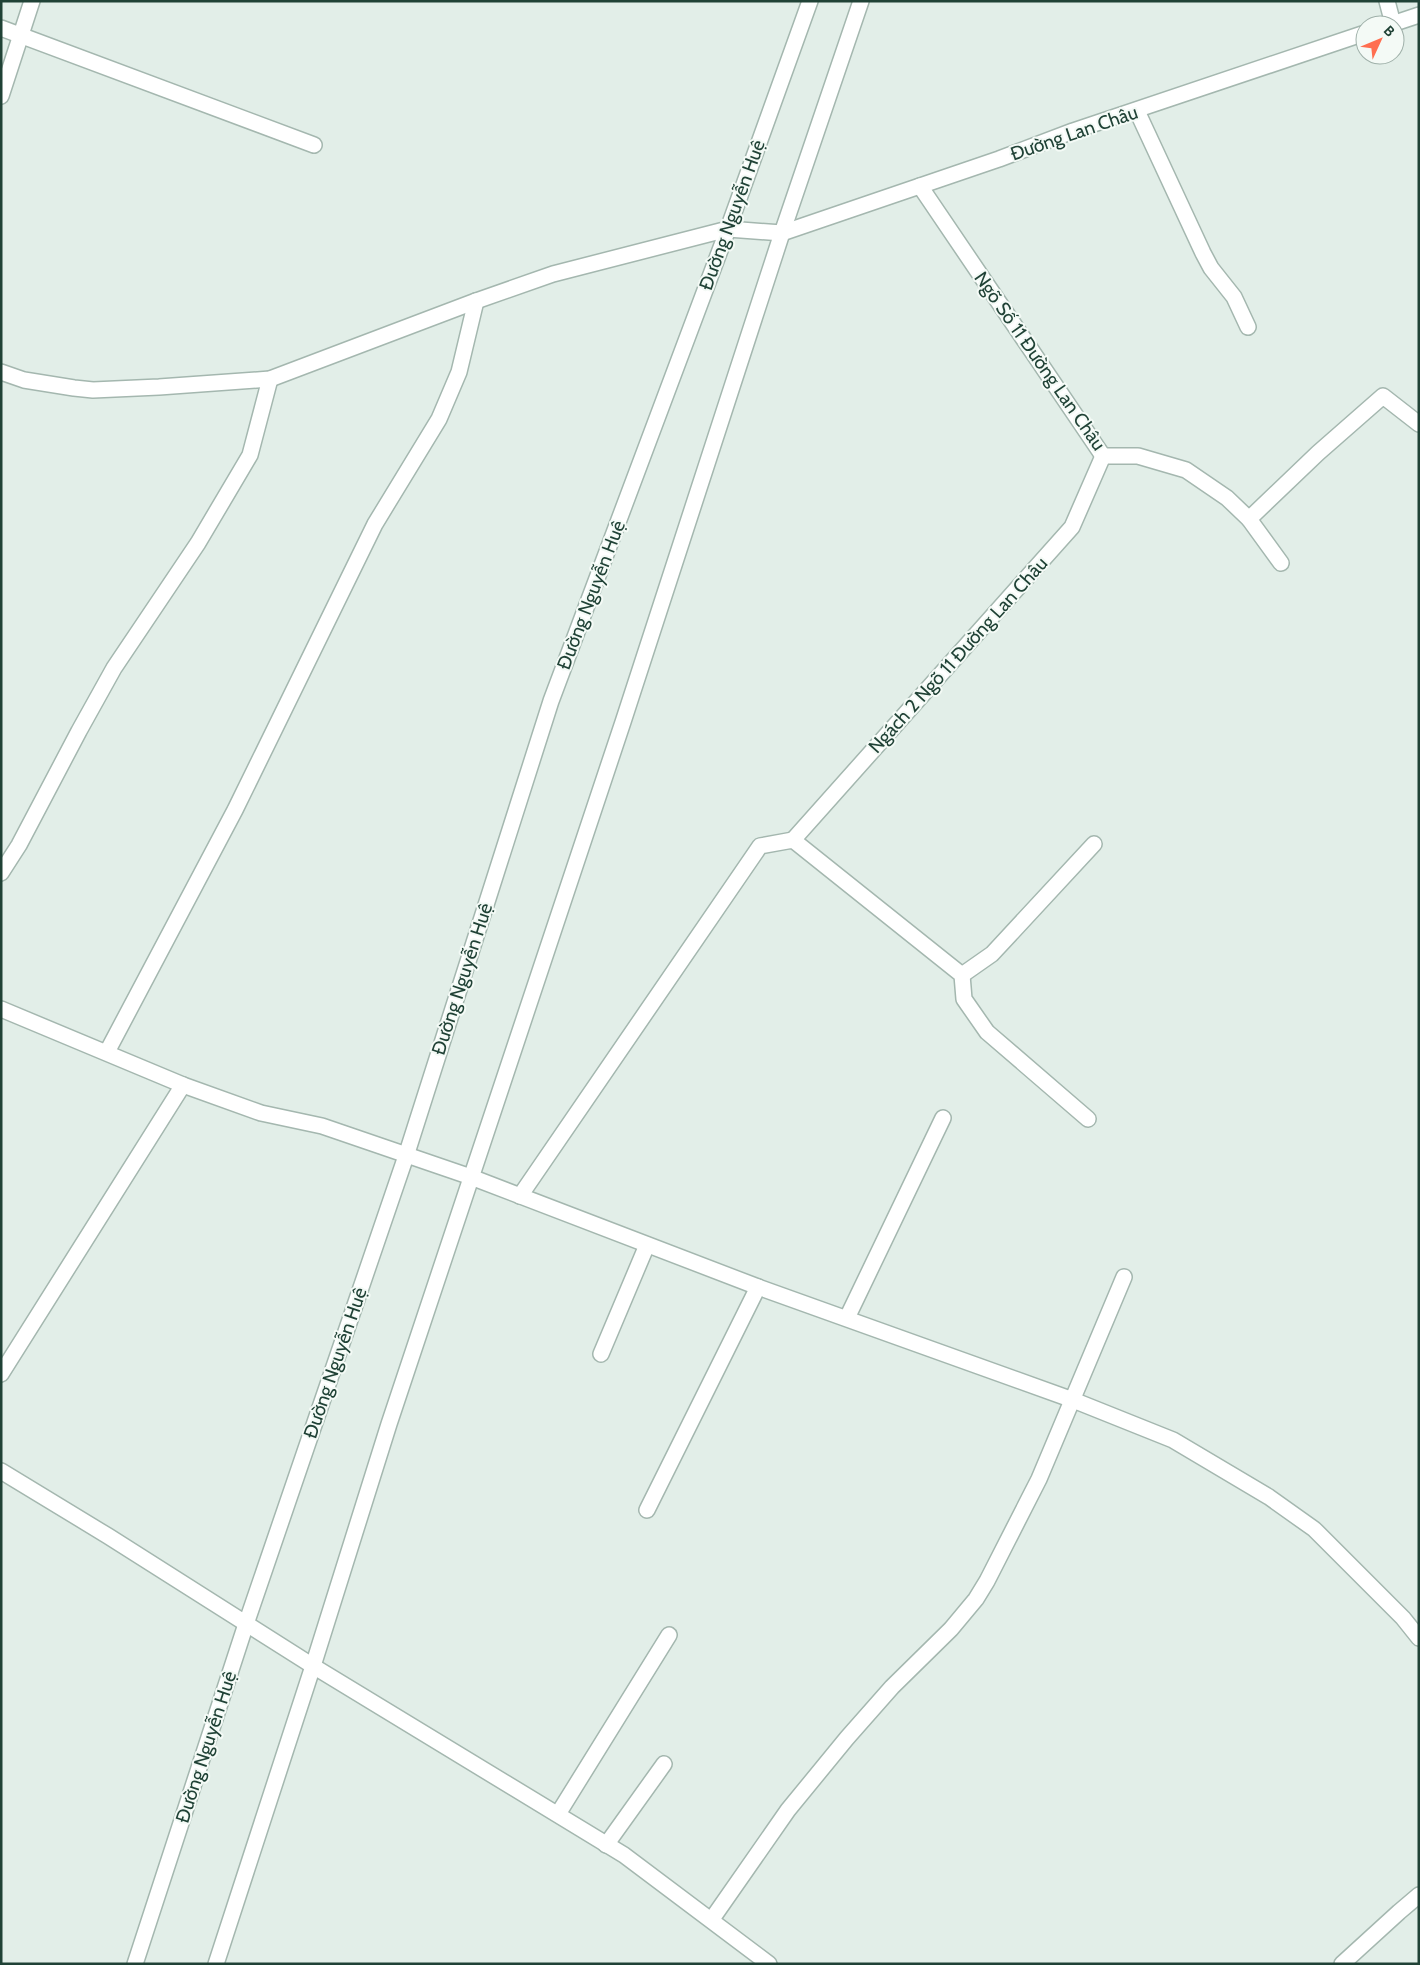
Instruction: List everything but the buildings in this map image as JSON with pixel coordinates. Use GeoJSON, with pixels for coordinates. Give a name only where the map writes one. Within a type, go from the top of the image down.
{"type":"FeatureCollection","features":[{"type":"Feature","properties":{"kind":"street"},"geometry":{"type":"LineString","coordinates":[[1,96],[32,1]]}},
{"type":"Feature","properties":{"kind":"street","name":"Đường Nguyễn Huệ"},"geometry":{"type":"LineString","coordinates":[[135,1964],[246,1624],[406,1156],[551,701],[728,229],[810,1]]}},
{"type":"Feature","properties":{"kind":"street"},"geometry":{"type":"LineString","coordinates":[[216,1964],[313,1666],[386,1433],[626,713],[782,233],[861,1]]}},
{"type":"Feature","properties":{"kind":"street"},"geometry":{"type":"LineString","coordinates":[[1387,1],[1389,15]]}},
{"type":"Feature","properties":{"kind":"street"},"geometry":{"type":"LineString","coordinates":[[1405,20],[1419,15]]}},
{"type":"Feature","properties":{"kind":"street"},"geometry":{"type":"LineString","coordinates":[[1,28],[314,144]]}},
{"type":"Feature","properties":{"kind":"street","name":"Đường Lan Châu"},"geometry":{"type":"LineString","coordinates":[[782,233],[1073,131],[1355,36]]}},
{"type":"Feature","properties":{"kind":"street"},"geometry":{"type":"LineString","coordinates":[[1136,111],[1203,253],[1211,268],[1234,297],[1248,327]]}},
{"type":"Feature","properties":{"kind":"street","name":"Ngõ Số 11 Đường Lan Châu"},"geometry":{"type":"LineString","coordinates":[[920,186],[1103,456],[1138,456],[1186,470],[1227,498],[1249,519],[1281,563]]}},
{"type":"Feature","properties":{"kind":"street"},"geometry":{"type":"LineString","coordinates":[[1,372],[24,380],[93,390],[270,379],[553,274],[728,229],[782,233]]}},
{"type":"Feature","properties":{"kind":"street"},"geometry":{"type":"LineString","coordinates":[[107,1052],[235,810],[375,524],[439,419],[459,372],[476,301]]}},
{"type":"Feature","properties":{"kind":"street"},"geometry":{"type":"LineString","coordinates":[[1,873],[19,845],[114,668],[203,535],[250,455],[270,379]]}},
{"type":"Feature","properties":{"kind":"street"},"geometry":{"type":"LineString","coordinates":[[1249,519],[1318,453],[1383,396],[1419,424]]}},
{"type":"Feature","properties":{"kind":"street","name":"Ngách 2 Ngõ 11 Đường Lan Châu"},"geometry":{"type":"LineString","coordinates":[[792,840],[1072,527],[1103,456]]}},
{"type":"Feature","properties":{"kind":"street"},"geometry":{"type":"LineString","coordinates":[[520,1196],[760,846],[792,840],[962,975],[964,999],[987,1032],[1088,1119]]}},
{"type":"Feature","properties":{"kind":"street"},"geometry":{"type":"LineString","coordinates":[[962,975],[992,954],[1094,844]]}},
{"type":"Feature","properties":{"kind":"street"},"geometry":{"type":"LineString","coordinates":[[1,1009],[183,1085],[261,1113],[322,1126],[406,1156],[471,1176],[758,1287],[1073,1400],[1172,1440],[1269,1497],[1314,1529],[1337,1550],[1419,1638]]}},
{"type":"Feature","properties":{"kind":"street"},"geometry":{"type":"LineString","coordinates":[[1,1374],[183,1085]]}},
{"type":"Feature","properties":{"kind":"street"},"geometry":{"type":"LineString","coordinates":[[847,1318],[943,1118]]}},
{"type":"Feature","properties":{"kind":"street"},"geometry":{"type":"LineString","coordinates":[[601,1354],[646,1244]]}},
{"type":"Feature","properties":{"kind":"street"},"geometry":{"type":"LineString","coordinates":[[712,1919],[788,1810],[847,1738],[892,1687],[951,1628],[976,1599],[1039,1479],[1124,1277]]}},
{"type":"Feature","properties":{"kind":"street"},"geometry":{"type":"LineString","coordinates":[[647,1510],[758,1287]]}},
{"type":"Feature","properties":{"kind":"street"},"geometry":{"type":"LineString","coordinates":[[1,1471],[108,1536],[313,1666],[624,1855],[770,1964]]}},
{"type":"Feature","properties":{"kind":"street"},"geometry":{"type":"LineString","coordinates":[[558,1814],[669,1635]]}},
{"type":"Feature","properties":{"kind":"street"},"geometry":{"type":"LineString","coordinates":[[606,1844],[664,1764]]}},
{"type":"Feature","properties":{"kind":"street"},"geometry":{"type":"LineString","coordinates":[[1342,1964],[1398,1912],[1419,1896]]}}]}
